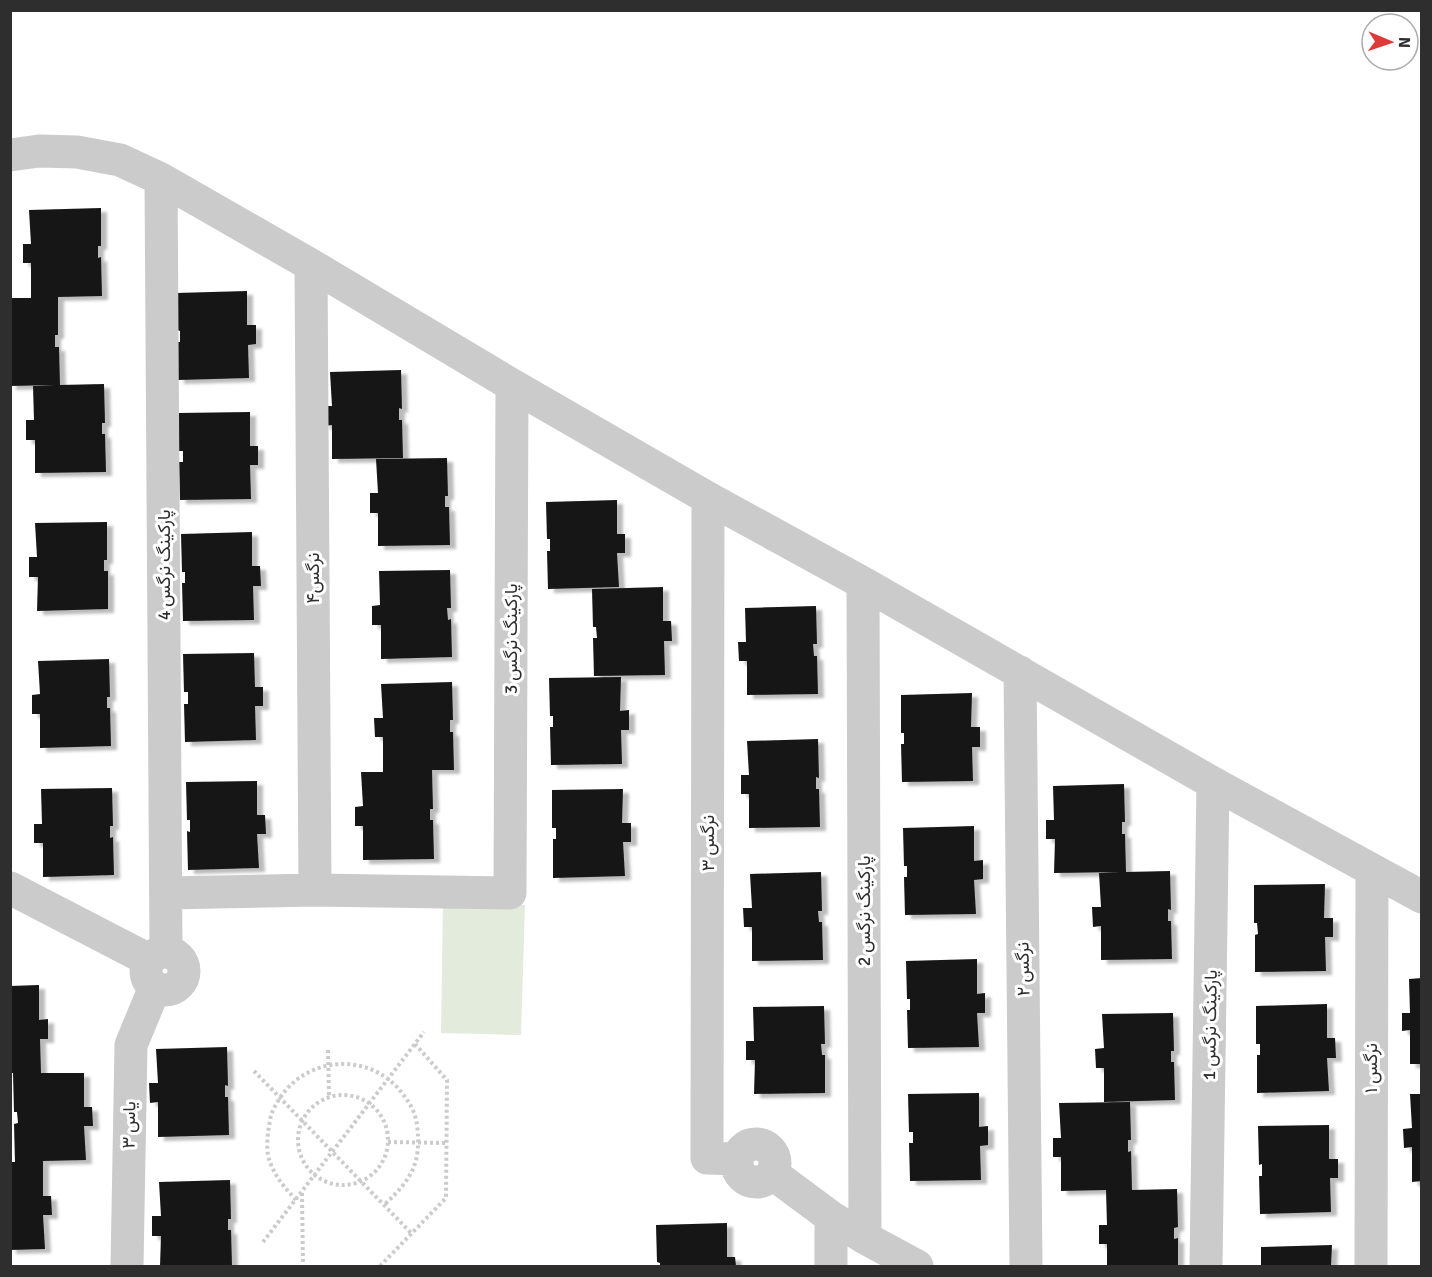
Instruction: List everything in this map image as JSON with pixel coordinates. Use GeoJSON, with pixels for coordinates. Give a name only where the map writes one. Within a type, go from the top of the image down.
{"type":"FeatureCollection","features":[{"type":"Feature","properties":{"kind":"street"},"geometry":{"type":"LineString","coordinates":[[10,155],[39,151],[77,152],[120,160],[161,179],[311,265],[512,386],[708,498],[863,583],[1213,783],[1422,897]]}},
{"type":"Feature","properties":{"kind":"street","name":"پارکینگ نرگس 4"},"geometry":{"type":"LineString","coordinates":[[157,966],[166,892],[161,179]]}},
{"type":"Feature","properties":{"kind":"street","name":"نرگس۴"},"geometry":{"type":"LineString","coordinates":[[311,265],[315,890]]}},
{"type":"Feature","properties":{"kind":"street","name":"پارکینگ نرگس 3"},"geometry":{"type":"LineString","coordinates":[[315,890],[510,893],[512,386]]}},
{"type":"Feature","properties":{"kind":"street","name":"نرگس ۳"},"geometry":{"type":"LineString","coordinates":[[708,498],[707,1158],[737,1159],[738,1171],[746,1180],[758,1183],[773,1174],[831,1217]]}},
{"type":"Feature","properties":{"kind":"street","name":"پارکینگ نرگس 2"},"geometry":{"type":"LineString","coordinates":[[863,583],[865,1238]]}},
{"type":"Feature","properties":{"kind":"street","name":"نرگس ۲"},"geometry":{"type":"LineString","coordinates":[[1020,672],[1026,1266]]}},
{"type":"Feature","properties":{"kind":"street","name":"پارکینگ نرگس 1"},"geometry":{"type":"LineString","coordinates":[[1206,1266],[1213,783]]}},
{"type":"Feature","properties":{"kind":"street","name":"نرگس ۱"},"geometry":{"type":"LineString","coordinates":[[1371,1266],[1372,870]]}},
{"type":"Feature","properties":{"kind":"street"},"geometry":{"type":"LineString","coordinates":[[10,888],[157,966]]}},
{"type":"Feature","properties":{"kind":"street"},"geometry":{"type":"LineString","coordinates":[[166,892],[315,890]]}},
{"type":"Feature","properties":{"kind":"street","name":"یاس ۳"},"geometry":{"type":"LineString","coordinates":[[127,1266],[131,1045],[157,966]]}},
{"type":"Feature","properties":{"kind":"street"},"geometry":{"type":"LineString","coordinates":[[831,1217],[917,1266]]}},
{"type":"Feature","properties":{"kind":"street"},"geometry":{"type":"LineString","coordinates":[[831,1217],[831,1266]]}},
{"type":"Feature","properties":{"kind":"path"},"geometry":{"type":"LineString","coordinates":[[263,1242],[424,1032]]}},
{"type":"Feature","properties":{"kind":"path"},"geometry":{"type":"LineString","coordinates":[[380,1266],[446,1198],[447,1080],[415,1044]]}},
{"type":"Feature","properties":{"kind":"path"},"geometry":{"type":"LineString","coordinates":[[328,1050],[329,1098]]}},
{"type":"Feature","properties":{"kind":"path"},"geometry":{"type":"LineString","coordinates":[[296,1200],[279,1182],[269,1160],[267,1136],[272,1113],[284,1092],[301,1076],[323,1066],[347,1063],[370,1068],[388,1079],[407,1098],[417,1120],[419,1143],[414,1167],[403,1188],[384,1205]]}},
{"type":"Feature","properties":{"kind":"path"},"geometry":{"type":"LineString","coordinates":[[254,1071],[412,1234]]}},
{"type":"Feature","properties":{"kind":"path"},"geometry":{"type":"LineString","coordinates":[[345,1095],[359,1098],[370,1104],[381,1115],[388,1142],[385,1156],[378,1168],[368,1178],[355,1184],[341,1185],[327,1182],[315,1175],[306,1165],[300,1152],[298,1138],[302,1122],[308,1112],[318,1102],[345,1095]]}},
{"type":"Feature","properties":{"kind":"path"},"geometry":{"type":"LineString","coordinates":[[388,1142],[446,1143]]}},
{"type":"Feature","properties":{"kind":"path"},"geometry":{"type":"LineString","coordinates":[[302,1192],[303,1266]]}},
{"type":"Feature","properties":{"kind":"green space"},"geometry":{"type":"Polygon","coordinates":[[[443,902],[525,905],[521,1035],[441,1033],[443,902]]]}},
{"type":"Feature","properties":{"kind":"building"},"geometry":{"type":"Polygon","coordinates":[[[101,208],[101,246],[98,246],[98,258],[101,257],[102,296],[58,297],[58,335],[55,335],[55,347],[59,347],[60,385],[104,384],[105,423],[102,423],[102,434],[105,434],[106,472],[35,473],[35,440],[26,440],[26,420],[34,420],[33,386],[54,385],[10,386],[10,298],[31,298],[31,263],[23,263],[23,244],[31,244],[29,210],[101,208]]]}},
{"type":"Feature","properties":{"kind":"building"},"geometry":{"type":"Polygon","coordinates":[[[247,291],[247,325],[256,325],[256,344],[248,345],[249,378],[178,380],[177,342],[180,342],[180,331],[177,330],[176,293],[247,291]]]}},
{"type":"Feature","properties":{"kind":"building"},"geometry":{"type":"Polygon","coordinates":[[[401,370],[402,409],[399,408],[399,420],[402,420],[403,458],[332,459],[332,425],[324,426],[323,406],[332,406],[330,372],[401,370]]]}},
{"type":"Feature","properties":{"kind":"building"},"geometry":{"type":"Polygon","coordinates":[[[250,412],[250,446],[258,446],[258,465],[250,465],[251,499],[180,500],[179,462],[183,462],[183,451],[179,451],[178,413],[250,412]]]}},
{"type":"Feature","properties":{"kind":"building"},"geometry":{"type":"Polygon","coordinates":[[[447,458],[448,496],[445,496],[445,507],[449,507],[450,545],[378,546],[378,513],[370,513],[370,493],[378,493],[376,459],[447,458]]]}},
{"type":"Feature","properties":{"kind":"building"},"geometry":{"type":"Polygon","coordinates":[[[617,500],[617,534],[625,534],[625,553],[617,553],[619,587],[548,589],[547,551],[550,551],[550,539],[547,539],[546,502],[617,500]]]}},
{"type":"Feature","properties":{"kind":"building"},"geometry":{"type":"Polygon","coordinates":[[[107,522],[107,560],[104,560],[104,571],[108,571],[108,609],[37,611],[38,577],[29,577],[29,557],[37,557],[35,523],[107,522]]]}},
{"type":"Feature","properties":{"kind":"building"},"geometry":{"type":"Polygon","coordinates":[[[252,532],[252,566],[260,566],[261,586],[253,586],[254,620],[183,621],[182,583],[185,583],[185,572],[182,572],[181,534],[252,532]]]}},
{"type":"Feature","properties":{"kind":"building"},"geometry":{"type":"Polygon","coordinates":[[[450,570],[451,608],[447,608],[448,620],[451,619],[452,657],[381,659],[381,625],[372,625],[372,606],[380,605],[379,571],[450,570]]]}},
{"type":"Feature","properties":{"kind":"building"},"geometry":{"type":"Polygon","coordinates":[[[663,587],[663,621],[671,621],[672,641],[664,641],[665,675],[594,676],[593,638],[597,638],[596,627],[593,627],[592,589],[663,587]]]}},
{"type":"Feature","properties":{"kind":"building"},"geometry":{"type":"Polygon","coordinates":[[[816,606],[817,644],[813,644],[814,656],[817,656],[818,694],[747,695],[747,661],[739,661],[738,642],[746,642],[745,608],[816,606]]]}},
{"type":"Feature","properties":{"kind":"building"},"geometry":{"type":"Polygon","coordinates":[[[254,653],[255,687],[263,687],[263,706],[255,706],[256,740],[185,742],[184,704],[188,704],[188,692],[184,692],[183,654],[254,653]]]}},
{"type":"Feature","properties":{"kind":"building"},"geometry":{"type":"Polygon","coordinates":[[[109,659],[110,697],[107,697],[107,708],[110,708],[111,746],[40,748],[40,714],[32,714],[32,695],[40,694],[38,661],[109,659]]]}},
{"type":"Feature","properties":{"kind":"building"},"geometry":{"type":"Polygon","coordinates":[[[621,677],[620,711],[629,710],[629,730],[621,730],[622,764],[551,765],[550,727],[553,727],[553,716],[550,716],[549,678],[621,677]]]}},
{"type":"Feature","properties":{"kind":"building"},"geometry":{"type":"Polygon","coordinates":[[[452,682],[453,720],[450,720],[450,732],[453,732],[454,770],[432,770],[433,809],[430,809],[430,820],[433,820],[434,859],[363,860],[363,826],[355,826],[355,807],[363,806],[361,772],[383,772],[383,737],[375,737],[374,718],[383,718],[381,684],[452,682]]]}},
{"type":"Feature","properties":{"kind":"building"},"geometry":{"type":"Polygon","coordinates":[[[972,693],[971,727],[980,727],[980,747],[972,747],[973,781],[902,782],[901,744],[904,744],[904,733],[901,733],[901,695],[972,693]]]}},
{"type":"Feature","properties":{"kind":"building"},"geometry":{"type":"Polygon","coordinates":[[[818,739],[819,778],[816,777],[816,789],[819,789],[820,827],[749,828],[749,794],[741,794],[741,775],[749,775],[747,741],[818,739]]]}},
{"type":"Feature","properties":{"kind":"building"},"geometry":{"type":"Polygon","coordinates":[[[257,781],[257,815],[265,815],[266,834],[257,834],[259,868],[188,870],[187,831],[190,832],[190,820],[187,820],[186,782],[257,781]]]}},
{"type":"Feature","properties":{"kind":"building"},"geometry":{"type":"Polygon","coordinates":[[[1124,784],[1125,822],[1122,822],[1122,834],[1125,834],[1126,872],[1170,871],[1171,910],[1168,909],[1168,921],[1171,921],[1172,959],[1101,960],[1101,926],[1093,927],[1092,907],[1101,907],[1099,873],[1120,872],[1054,873],[1055,839],[1046,839],[1046,820],[1054,820],[1053,786],[1124,784]]]}},
{"type":"Feature","properties":{"kind":"building"},"geometry":{"type":"Polygon","coordinates":[[[112,788],[113,826],[110,826],[110,838],[113,837],[114,875],[43,877],[43,843],[34,843],[34,824],[42,824],[41,789],[112,788]]]}},
{"type":"Feature","properties":{"kind":"building"},"geometry":{"type":"Polygon","coordinates":[[[623,789],[622,823],[631,823],[631,842],[623,842],[625,876],[553,878],[553,839],[556,839],[556,828],[552,828],[552,790],[623,789]]]}},
{"type":"Feature","properties":{"kind":"building"},"geometry":{"type":"Polygon","coordinates":[[[974,826],[974,861],[983,860],[983,879],[974,880],[976,914],[905,915],[904,877],[907,877],[907,866],[904,866],[903,828],[974,826]]]}},
{"type":"Feature","properties":{"kind":"building"},"geometry":{"type":"Polygon","coordinates":[[[821,872],[822,911],[818,911],[819,922],[822,922],[823,960],[752,961],[752,927],[744,927],[743,908],[752,908],[750,874],[821,872]]]}},
{"type":"Feature","properties":{"kind":"building"},"geometry":{"type":"Polygon","coordinates":[[[1325,884],[1324,918],[1333,918],[1333,937],[1325,937],[1326,971],[1255,972],[1255,935],[1258,934],[1257,923],[1254,923],[1254,885],[1325,884]]]}},
{"type":"Feature","properties":{"kind":"building"},"geometry":{"type":"Polygon","coordinates":[[[977,959],[977,994],[985,993],[985,1013],[977,1013],[979,1047],[908,1048],[907,1010],[910,1010],[910,999],[907,999],[906,961],[977,959]]]}},
{"type":"Feature","properties":{"kind":"building"},"geometry":{"type":"Polygon","coordinates":[[[1422,978],[1422,1064],[1410,1064],[1410,1030],[1402,1031],[1402,1013],[1410,1013],[1409,979],[1422,978]]]}},
{"type":"Feature","properties":{"kind":"building"},"geometry":{"type":"Polygon","coordinates":[[[39,985],[39,1020],[48,1019],[48,1039],[40,1039],[41,1073],[84,1073],[84,1107],[92,1107],[93,1126],[84,1126],[86,1160],[43,1161],[43,1196],[51,1196],[52,1215],[43,1215],[45,1249],[10,1250],[10,1162],[15,1162],[14,1124],[18,1123],[17,1112],[14,1112],[13,1073],[10,1073],[10,986],[39,985]]]}},
{"type":"Feature","properties":{"kind":"building"},"geometry":{"type":"Polygon","coordinates":[[[1327,1004],[1327,1038],[1335,1038],[1336,1058],[1327,1058],[1329,1091],[1257,1093],[1257,1055],[1260,1055],[1260,1044],[1256,1044],[1256,1006],[1327,1004]]]}},
{"type":"Feature","properties":{"kind":"building"},"geometry":{"type":"Polygon","coordinates":[[[824,1006],[825,1044],[821,1044],[822,1055],[825,1055],[825,1093],[754,1094],[755,1060],[746,1060],[746,1041],[754,1041],[753,1007],[824,1006]]]}},
{"type":"Feature","properties":{"kind":"building"},"geometry":{"type":"Polygon","coordinates":[[[1173,1013],[1174,1051],[1171,1051],[1171,1062],[1174,1062],[1175,1100],[1104,1102],[1104,1068],[1096,1068],[1095,1049],[1104,1048],[1102,1014],[1173,1013]]]}},
{"type":"Feature","properties":{"kind":"building"},"geometry":{"type":"Polygon","coordinates":[[[227,1047],[228,1086],[225,1085],[225,1097],[228,1097],[229,1135],[158,1137],[158,1102],[150,1103],[149,1083],[158,1083],[156,1049],[227,1047]]]}},
{"type":"Feature","properties":{"kind":"building"},"geometry":{"type":"Polygon","coordinates":[[[979,1093],[979,1127],[988,1126],[988,1145],[980,1146],[981,1180],[910,1181],[909,1143],[913,1143],[913,1132],[909,1132],[908,1094],[979,1093]]]}},
{"type":"Feature","properties":{"kind":"building"},"geometry":{"type":"Polygon","coordinates":[[[1410,1094],[1422,1094],[1422,1181],[1412,1182],[1412,1147],[1404,1148],[1403,1129],[1412,1128],[1410,1094]]]}},
{"type":"Feature","properties":{"kind":"building"},"geometry":{"type":"Polygon","coordinates":[[[1130,1102],[1131,1140],[1128,1140],[1128,1152],[1131,1151],[1132,1190],[1177,1189],[1178,1227],[1174,1228],[1174,1239],[1178,1238],[1178,1266],[1107,1266],[1107,1244],[1099,1244],[1099,1225],[1107,1225],[1106,1190],[1061,1191],[1061,1157],[1053,1157],[1053,1138],[1061,1138],[1059,1103],[1130,1102]]]}},
{"type":"Feature","properties":{"kind":"building"},"geometry":{"type":"Polygon","coordinates":[[[1329,1125],[1329,1159],[1338,1159],[1338,1178],[1330,1178],[1331,1212],[1260,1214],[1259,1176],[1262,1176],[1262,1164],[1259,1165],[1258,1126],[1329,1125]]]}},
{"type":"Feature","properties":{"kind":"building"},"geometry":{"type":"Polygon","coordinates":[[[230,1180],[231,1219],[228,1219],[228,1230],[231,1230],[232,1266],[160,1266],[161,1236],[152,1236],[152,1216],[161,1216],[159,1182],[230,1180]]]}},
{"type":"Feature","properties":{"kind":"building"},"geometry":{"type":"Polygon","coordinates":[[[727,1223],[727,1257],[735,1257],[736,1266],[660,1266],[657,1262],[656,1225],[727,1223]]]}},
{"type":"Feature","properties":{"kind":"building"},"geometry":{"type":"Polygon","coordinates":[[[1332,1245],[1331,1266],[1261,1266],[1261,1247],[1332,1245]]]}}]}
